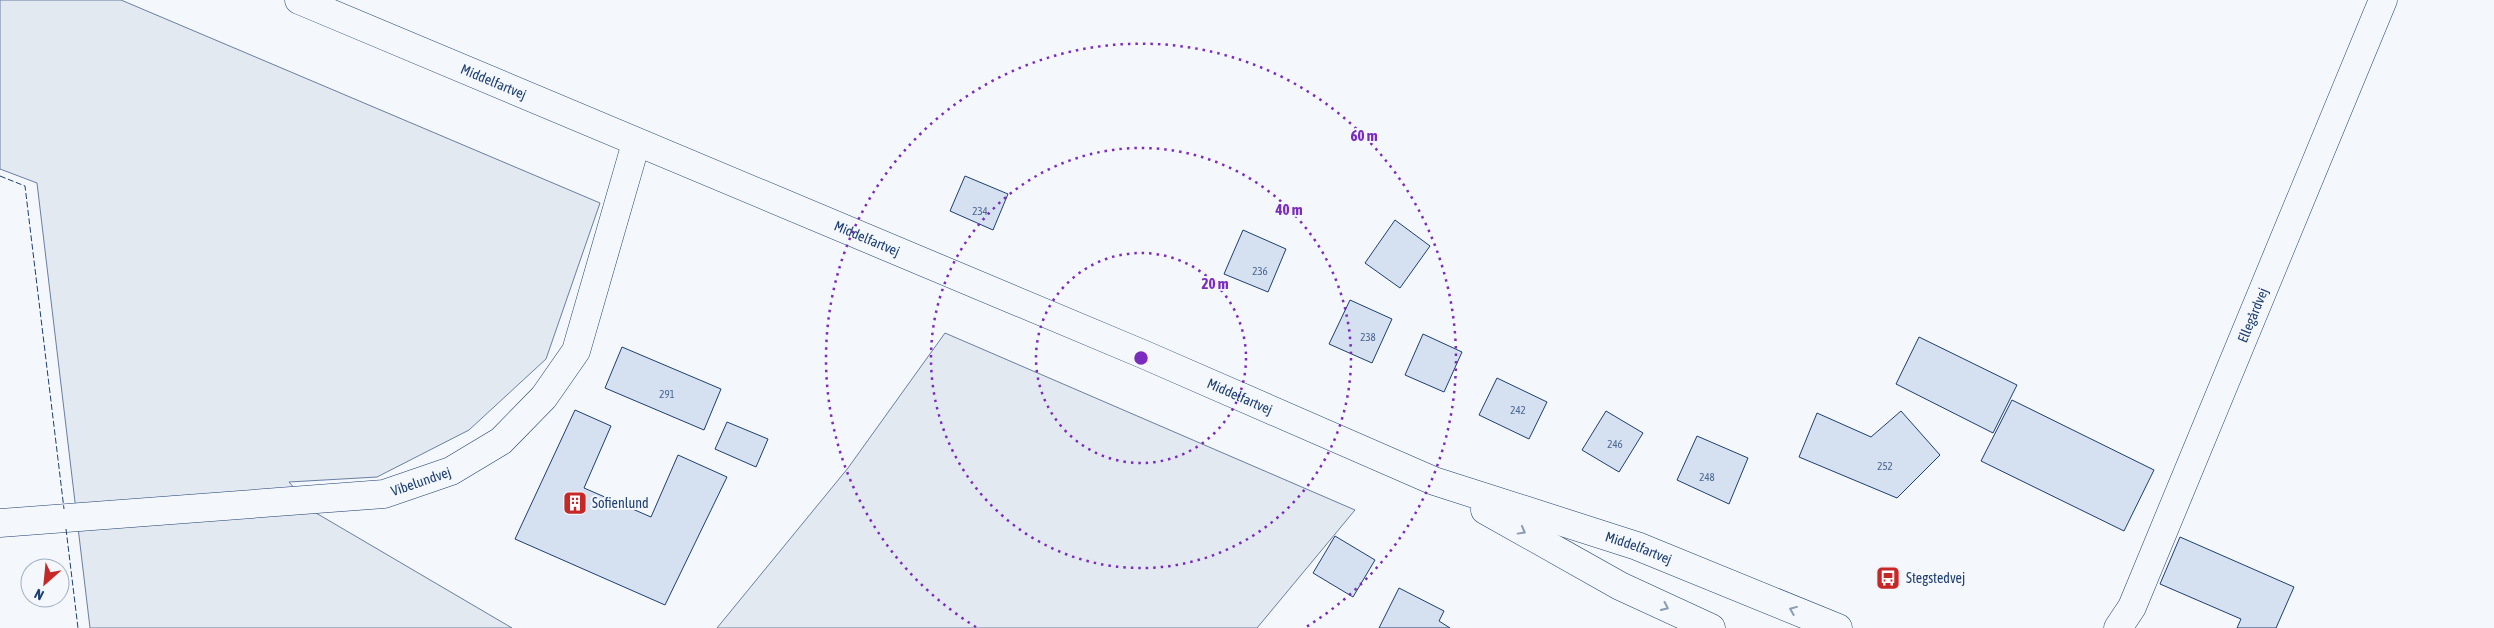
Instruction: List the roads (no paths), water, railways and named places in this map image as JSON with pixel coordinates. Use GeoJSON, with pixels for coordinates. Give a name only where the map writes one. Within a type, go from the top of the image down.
{"type":"FeatureCollection","features":[{"type":"Feature","properties":{"kind":"main road","name":"Ellegårdvej"},"geometry":{"type":"LineString","coordinates":[[2118,628],[2136,598],[2383,0]]}},
{"type":"Feature","properties":{"kind":"main road","name":"Middelfartvej"},"geometry":{"type":"LineString","coordinates":[[302,1],[1145,355],[1434,481],[1637,546],[1838,628]]}},
{"type":"Feature","properties":{"kind":"main road","name":"Vibelundvej"},"geometry":{"type":"LineString","coordinates":[[0,523],[384,494],[451,471],[501,441],[544,397],[576,351],[636,142]]}},
{"type":"Feature","properties":{"kind":"main road","name":"Middelfartvej"},"geometry":{"type":"LineString","coordinates":[[1434,481],[1620,586],[1711,628]]}},
{"type":"Feature","properties":{"kind":"place","name":"Sofienlund"},"geometry":{"type":"Point","coordinates":[575,503]}},
{"type":"Feature","properties":{"kind":"place","name":"Stegstedvej"},"geometry":{"type":"Point","coordinates":[1888,578]}}]}
